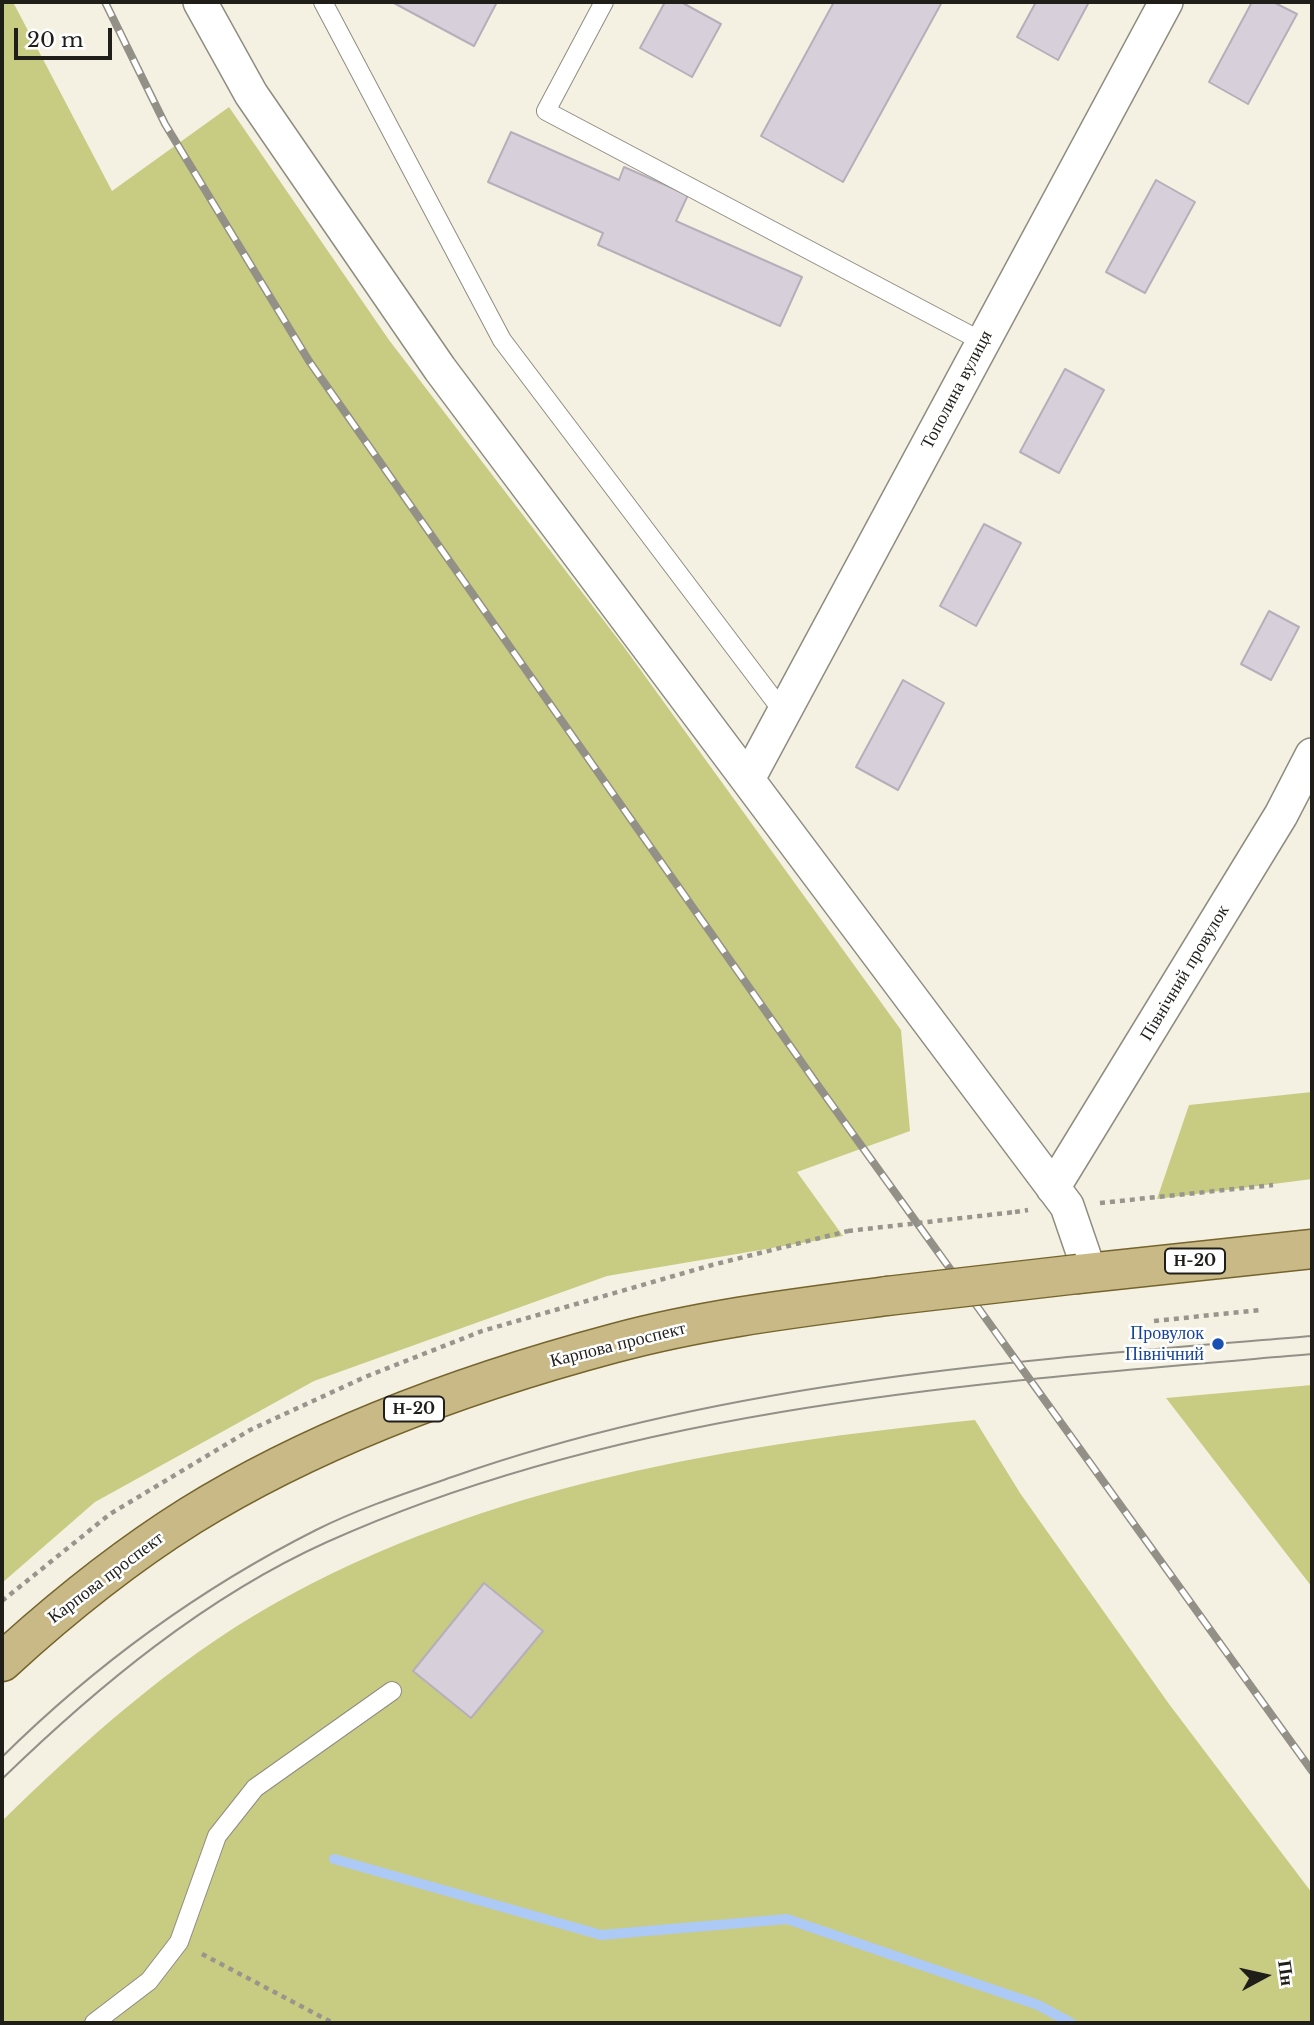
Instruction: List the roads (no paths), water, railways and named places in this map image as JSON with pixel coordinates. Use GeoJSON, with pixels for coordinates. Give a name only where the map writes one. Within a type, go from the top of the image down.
{"type":"FeatureCollection","features":[{"type":"Feature","properties":{"kind":"main road","name":"Карпова проспект"},"geometry":{"type":"LineString","coordinates":[[2,1662],[117,1566],[190,1516],[262,1476],[375,1423],[492,1379],[617,1342],[748,1315],[887,1296],[1312,1249]]}},
{"type":"Feature","properties":{"kind":"street"},"geometry":{"type":"LineString","coordinates":[[200,2],[251,94],[440,369],[1060,1197],[1084,1274]]}},
{"type":"Feature","properties":{"kind":"street","name":"Тополина вулиця"},"geometry":{"type":"LineString","coordinates":[[748,779],[1166,2]]}},
{"type":"Feature","properties":{"kind":"street","name":"Північний провулок"},"geometry":{"type":"LineString","coordinates":[[1060,1197],[1281,815],[1312,755]]}},
{"type":"Feature","properties":{"kind":"lane"},"geometry":{"type":"LineString","coordinates":[[323,2],[502,340],[784,712]]}},
{"type":"Feature","properties":{"kind":"lane"},"geometry":{"type":"LineString","coordinates":[[604,2],[546,111],[983,342]]}},
{"type":"Feature","properties":{"kind":"lane"},"geometry":{"type":"LineString","coordinates":[[94,2023],[149,1981],[179,1942],[217,1836],[256,1788],[392,1691]]}},
{"type":"Feature","properties":{"kind":"waterway"},"geometry":{"type":"LineString","coordinates":[[334,1859],[601,1935],[787,1919],[1038,2005],[1071,2023]]}},
{"type":"Feature","properties":{"kind":"tram line"},"geometry":{"type":"LineString","coordinates":[[2,1757],[37,1723],[111,1660],[231,1577],[333,1522],[455,1476],[559,1443],[664,1417],[771,1396],[987,1366],[1312,1336]]}},
{"type":"Feature","properties":{"kind":"tram line"},"geometry":{"type":"LineString","coordinates":[[2,1779],[114,1678],[238,1589],[327,1542],[443,1496],[563,1459],[686,1430],[810,1407],[1063,1376],[1312,1354]]}},
{"type":"Feature","properties":{"kind":"railway"},"geometry":{"type":"LineString","coordinates":[[105,2],[165,124],[309,361],[819,1087],[1312,1771]]}},
{"type":"Feature","properties":{"kind":"place","name":"Провулок Північний"},"geometry":{"type":"Point","coordinates":[1218,1344]}}]}
